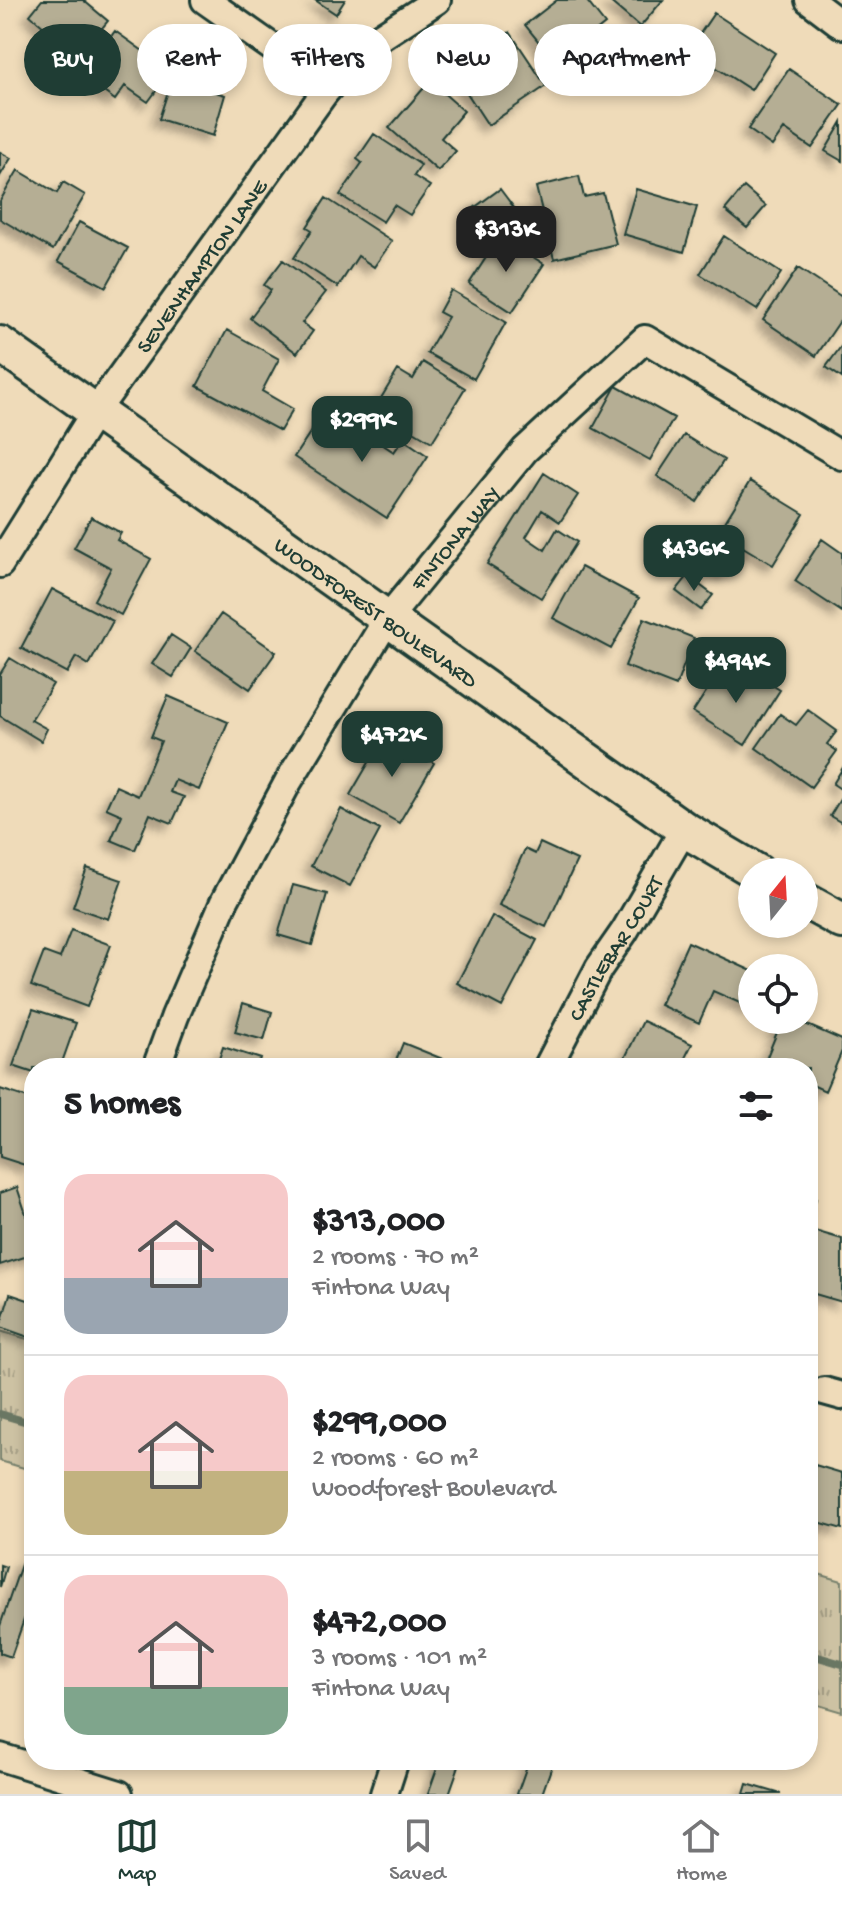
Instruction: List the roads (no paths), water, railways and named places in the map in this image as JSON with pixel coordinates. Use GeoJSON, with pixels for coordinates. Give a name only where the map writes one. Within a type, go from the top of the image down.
{"type":"FeatureCollection","features":[{"type":"Feature","properties":{"kind":"main road","name":"WOODFOREST BOULEVARD"},"geometry":{"type":"LineString","coordinates":[[0,344],[684,829],[738,861]]}},
{"type":"Feature","properties":{"kind":"main road"},"geometry":{"type":"LineString","coordinates":[[818,908],[842,921]]}},
{"type":"Feature","properties":{"kind":"street"},"geometry":{"type":"LineString","coordinates":[[205,0],[263,41]]}},
{"type":"Feature","properties":{"kind":"street","name":"SEVENHAMPTON LANE"},"geometry":{"type":"LineString","coordinates":[[392,29],[437,0]]}},
{"type":"Feature","properties":{"kind":"street"},"geometry":{"type":"LineString","coordinates":[[809,0],[842,25]]}},
{"type":"Feature","properties":{"kind":"street","name":"SEVENHAMPTON LANE"},"geometry":{"type":"LineString","coordinates":[[0,564],[95,412],[322,96]]}},
{"type":"Feature","properties":{"kind":"street","name":"FINTONA WAY"},"geometry":{"type":"LineString","coordinates":[[160,1058],[224,902],[288,782],[388,618],[525,450],[645,339],[842,456]]}},
{"type":"Feature","properties":{"kind":"street","name":"CASTLEBAR COURT"},"geometry":{"type":"LineString","coordinates":[[552,1058],[599,968],[624,932],[684,829]]}},
{"type":"Feature","properties":{"kind":"street"},"geometry":{"type":"LineString","coordinates":[[0,1757],[24,1761]]}},
{"type":"Feature","properties":{"kind":"street"},"geometry":{"type":"LineString","coordinates":[[77,1770],[119,1794]]}},
{"type":"Feature","properties":{"kind":"street"},"geometry":{"type":"LineString","coordinates":[[384,1794],[392,1770]]}},
{"type":"Feature","properties":{"kind":"waterway"},"geometry":{"type":"LineString","coordinates":[[0,1414],[24,1421]]}},
{"type":"Feature","properties":{"kind":"waterway"},"geometry":{"type":"LineString","coordinates":[[818,1657],[842,1664]]}}]}
